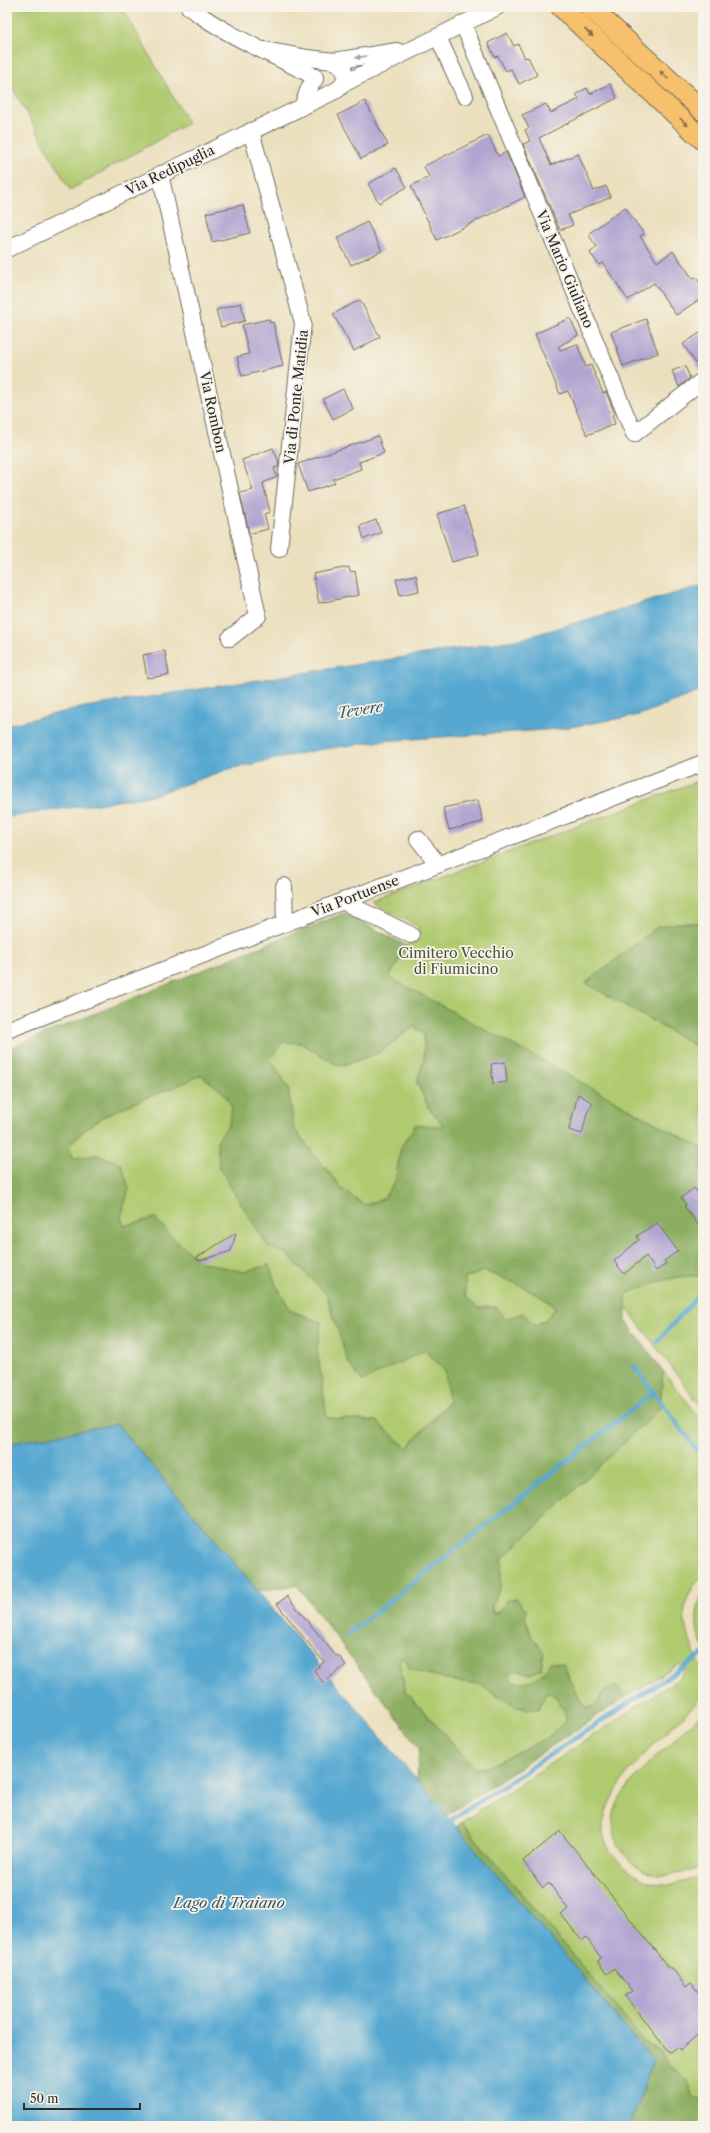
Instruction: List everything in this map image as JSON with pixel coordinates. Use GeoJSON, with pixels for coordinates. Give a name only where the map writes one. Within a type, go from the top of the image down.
{"type":"FeatureCollection","features":[{"type":"Feature","properties":{"kind":"main road"},"geometry":{"type":"LineString","coordinates":[[561,7],[703,140]]}},
{"type":"Feature","properties":{"kind":"main road"},"geometry":{"type":"LineString","coordinates":[[590,7],[703,111]]}},
{"type":"Feature","properties":{"kind":"street"},"geometry":{"type":"LineString","coordinates":[[189,7],[206,20],[234,37],[264,50],[315,78],[323,90],[338,87],[345,70],[332,61],[264,50]]}},
{"type":"Feature","properties":{"kind":"street","name":"Via Redipuglia"},"geometry":{"type":"LineString","coordinates":[[7,249],[251,131],[497,7]]}},
{"type":"Feature","properties":{"kind":"street","name":"Via Mario Giuliano"},"geometry":{"type":"LineString","coordinates":[[463,24],[634,434],[703,380]]}},
{"type":"Feature","properties":{"kind":"street"},"geometry":{"type":"LineString","coordinates":[[438,37],[465,96]]}},
{"type":"Feature","properties":{"kind":"street"},"geometry":{"type":"LineString","coordinates":[[303,105],[309,88],[315,78],[316,68],[320,64],[413,49]]}},
{"type":"Feature","properties":{"kind":"street","name":"Via di Ponte Matidia"},"geometry":{"type":"LineString","coordinates":[[251,131],[303,323],[280,549]]}},
{"type":"Feature","properties":{"kind":"street","name":"Via Rombon"},"geometry":{"type":"LineString","coordinates":[[160,174],[258,616],[230,638]]}},
{"type":"Feature","properties":{"kind":"street","name":"Via Portuense"},"geometry":{"type":"LineString","coordinates":[[7,1030],[703,763]]}},
{"type":"Feature","properties":{"kind":"street"},"geometry":{"type":"LineString","coordinates":[[418,840],[438,864]]}},
{"type":"Feature","properties":{"kind":"street"},"geometry":{"type":"LineString","coordinates":[[284,886],[285,923]]}},
{"type":"Feature","properties":{"kind":"street"},"geometry":{"type":"LineString","coordinates":[[342,901],[411,935]]}},
{"type":"Feature","properties":{"kind":"green space"},"geometry":{"type":"Polygon","coordinates":[[[7,7],[122,7],[188,123],[70,190],[7,78],[7,7]]]}},
{"type":"Feature","properties":{"kind":"green space","name":"Cimitero Vecchio di Fiumicino"},"geometry":{"type":"Polygon","coordinates":[[[703,779],[703,923],[676,923],[586,983],[703,1050],[703,1149],[389,977],[419,927],[373,903],[703,779]]]}},
{"type":"Feature","properties":{"kind":"green space"},"geometry":{"type":"Polygon","coordinates":[[[344,913],[407,946],[389,977],[703,1149],[703,1276],[673,1278],[654,1283],[626,1294],[626,1321],[663,1371],[660,1408],[502,1559],[500,1587],[492,1605],[492,1613],[499,1613],[506,1600],[517,1599],[526,1610],[526,1622],[530,1633],[544,1653],[541,1669],[530,1674],[515,1670],[509,1674],[513,1681],[524,1682],[534,1679],[543,1672],[550,1662],[564,1664],[570,1681],[584,1707],[594,1707],[605,1691],[616,1686],[626,1697],[447,1815],[417,1780],[419,1748],[297,1585],[258,1591],[117,1424],[7,1444],[7,1049],[344,913]],[[413,1027],[377,1054],[339,1066],[301,1043],[283,1042],[270,1059],[288,1087],[294,1129],[344,1191],[364,1205],[383,1199],[395,1182],[401,1147],[415,1125],[444,1126],[428,1107],[417,1082],[424,1059],[424,1033],[413,1027]],[[201,1075],[132,1103],[93,1123],[68,1146],[74,1158],[97,1155],[121,1163],[129,1188],[121,1217],[124,1226],[155,1218],[176,1241],[202,1262],[243,1272],[269,1265],[276,1285],[291,1311],[321,1322],[317,1350],[327,1418],[376,1421],[407,1448],[449,1402],[445,1371],[425,1350],[362,1381],[348,1363],[327,1295],[286,1253],[268,1247],[219,1168],[217,1141],[230,1122],[232,1106],[225,1094],[201,1075]],[[484,1271],[465,1278],[465,1295],[478,1308],[497,1307],[505,1319],[523,1313],[535,1326],[546,1319],[556,1308],[548,1301],[531,1291],[513,1282],[484,1271]],[[401,1656],[399,1663],[406,1692],[475,1768],[485,1768],[547,1738],[566,1721],[561,1703],[555,1696],[547,1691],[538,1710],[516,1707],[489,1691],[481,1684],[453,1681],[409,1669],[407,1661],[401,1656]]]}},
{"type":"Feature","properties":{"kind":"green space"},"geometry":{"type":"Polygon","coordinates":[[[676,923],[703,923],[703,1050],[586,983],[657,927],[676,923]]]}},
{"type":"Feature","properties":{"kind":"green space"},"geometry":{"type":"Polygon","coordinates":[[[413,1027],[424,1033],[424,1059],[417,1082],[428,1107],[444,1126],[401,1147],[395,1182],[383,1199],[364,1205],[344,1191],[294,1129],[288,1087],[270,1059],[283,1042],[301,1043],[339,1066],[377,1054],[413,1027]]]}},
{"type":"Feature","properties":{"kind":"green space"},"geometry":{"type":"Polygon","coordinates":[[[201,1074],[224,1094],[231,1107],[232,1114],[229,1125],[217,1141],[268,1247],[286,1253],[327,1295],[332,1314],[362,1381],[425,1350],[445,1371],[449,1401],[407,1448],[376,1421],[327,1418],[317,1350],[321,1322],[291,1311],[276,1285],[269,1265],[243,1272],[202,1262],[176,1241],[155,1218],[124,1226],[121,1217],[129,1188],[97,1155],[74,1159],[68,1146],[93,1123],[132,1103],[174,1087],[201,1074]]]}},
{"type":"Feature","properties":{"kind":"green space"},"geometry":{"type":"Polygon","coordinates":[[[484,1271],[513,1282],[531,1291],[548,1301],[556,1308],[546,1319],[535,1326],[505,1319],[489,1306],[478,1308],[465,1295],[465,1278],[484,1271]]]}},
{"type":"Feature","properties":{"kind":"green space"},"geometry":{"type":"Polygon","coordinates":[[[703,1276],[703,1409],[626,1307],[626,1294],[654,1283],[673,1278],[703,1276]]]}},
{"type":"Feature","properties":{"kind":"green space"},"geometry":{"type":"Polygon","coordinates":[[[663,1371],[703,1422],[703,1575],[690,1592],[685,1608],[685,1623],[702,1679],[702,1694],[691,1709],[635,1764],[622,1781],[612,1798],[605,1815],[603,1831],[606,1844],[614,1856],[629,1870],[642,1879],[660,1884],[668,1884],[686,1881],[703,1874],[703,2101],[694,2099],[688,2081],[670,2066],[657,2049],[647,2045],[462,1822],[680,1678],[685,1670],[679,1664],[626,1697],[620,1690],[605,1691],[594,1707],[584,1707],[570,1681],[564,1664],[546,1670],[539,1678],[520,1684],[513,1681],[509,1674],[515,1670],[531,1634],[525,1617],[526,1610],[492,1613],[492,1605],[500,1587],[502,1559],[660,1408],[663,1371]]]}},
{"type":"Feature","properties":{"kind":"green space"},"geometry":{"type":"Polygon","coordinates":[[[703,1592],[703,1647],[698,1633],[697,1613],[703,1592]]]}},
{"type":"Feature","properties":{"kind":"green space"},"geometry":{"type":"Polygon","coordinates":[[[401,1656],[407,1661],[410,1669],[453,1681],[481,1684],[489,1691],[516,1707],[538,1710],[546,1691],[551,1693],[563,1707],[566,1721],[547,1738],[485,1768],[475,1768],[406,1692],[399,1663],[401,1656]]]}},
{"type":"Feature","properties":{"kind":"green space"},"geometry":{"type":"Polygon","coordinates":[[[703,1710],[703,1865],[683,1873],[668,1875],[647,1872],[630,1861],[618,1844],[613,1824],[617,1804],[630,1784],[638,1775],[696,1719],[703,1710]]]}},
{"type":"Feature","properties":{"kind":"green space"},"geometry":{"type":"Polygon","coordinates":[[[462,1822],[647,2045],[657,2049],[670,2066],[688,2081],[694,2098],[703,2101],[703,2126],[630,2126],[653,2060],[456,1827],[462,1822]]]}},
{"type":"Feature","properties":{"kind":"water","name":"Tevere"},"geometry":{"type":"Polygon","coordinates":[[[703,585],[703,690],[639,715],[559,729],[382,741],[317,750],[229,769],[151,796],[7,817],[7,725],[85,707],[521,639],[703,585]]]}},
{"type":"Feature","properties":{"kind":"water","name":"Lago di Traiano"},"geometry":{"type":"Polygon","coordinates":[[[117,1424],[653,2060],[630,2126],[7,2126],[7,1444],[117,1424]]]}},
{"type":"Feature","properties":{"kind":"building"},"geometry":{"type":"Polygon","coordinates":[[[507,33],[514,46],[518,44],[525,58],[528,57],[537,75],[519,84],[511,69],[506,71],[498,56],[495,57],[488,43],[507,33]]]}},
{"type":"Feature","properties":{"kind":"building"},"geometry":{"type":"Polygon","coordinates":[[[610,84],[617,98],[539,138],[551,165],[578,154],[594,191],[606,186],[611,197],[568,215],[573,225],[560,230],[523,144],[530,141],[525,130],[529,128],[522,115],[546,104],[551,113],[579,99],[576,94],[587,88],[590,94],[610,84]]]}},
{"type":"Feature","properties":{"kind":"building"},"geometry":{"type":"Polygon","coordinates":[[[365,101],[388,145],[361,159],[338,115],[365,101]]]}},
{"type":"Feature","properties":{"kind":"building"},"geometry":{"type":"Polygon","coordinates":[[[488,135],[498,156],[506,152],[525,197],[437,240],[411,186],[429,177],[424,166],[488,135]]]}},
{"type":"Feature","properties":{"kind":"building"},"geometry":{"type":"Polygon","coordinates":[[[396,168],[407,187],[379,203],[368,184],[396,168]]]}},
{"type":"Feature","properties":{"kind":"building"},"geometry":{"type":"Polygon","coordinates":[[[243,205],[250,233],[212,242],[206,213],[243,205]]]}},
{"type":"Feature","properties":{"kind":"building"},"geometry":{"type":"Polygon","coordinates":[[[625,207],[644,234],[640,236],[657,262],[673,251],[693,279],[696,277],[703,288],[703,297],[676,315],[654,283],[628,300],[603,263],[599,265],[590,253],[597,247],[588,234],[625,207]]]}},
{"type":"Feature","properties":{"kind":"building"},"geometry":{"type":"Polygon","coordinates":[[[367,222],[382,251],[351,265],[337,238],[367,222]]]}},
{"type":"Feature","properties":{"kind":"building"},"geometry":{"type":"Polygon","coordinates":[[[360,300],[380,337],[354,351],[333,314],[360,300]]]}},
{"type":"Feature","properties":{"kind":"building"},"geometry":{"type":"Polygon","coordinates":[[[241,303],[245,321],[221,327],[216,310],[241,303]]]}},
{"type":"Feature","properties":{"kind":"building"},"geometry":{"type":"Polygon","coordinates":[[[570,318],[578,335],[558,347],[560,350],[577,344],[586,367],[591,365],[603,393],[606,392],[615,414],[612,415],[615,424],[587,435],[568,391],[560,394],[535,334],[570,318]]]}},
{"type":"Feature","properties":{"kind":"building"},"geometry":{"type":"Polygon","coordinates":[[[269,319],[270,323],[273,322],[283,366],[242,376],[237,357],[249,354],[242,325],[269,319]]]}},
{"type":"Feature","properties":{"kind":"building"},"geometry":{"type":"Polygon","coordinates":[[[646,319],[658,353],[623,366],[611,332],[646,319]]]}},
{"type":"Feature","properties":{"kind":"building"},"geometry":{"type":"Polygon","coordinates":[[[703,331],[703,371],[701,371],[683,344],[703,331]]]}},
{"type":"Feature","properties":{"kind":"building"},"geometry":{"type":"Polygon","coordinates":[[[685,366],[690,378],[679,387],[672,371],[685,366]]]}},
{"type":"Feature","properties":{"kind":"building"},"geometry":{"type":"Polygon","coordinates":[[[343,389],[353,409],[333,419],[323,399],[343,389]]]}},
{"type":"Feature","properties":{"kind":"building"},"geometry":{"type":"Polygon","coordinates":[[[378,436],[384,453],[359,462],[361,469],[333,479],[335,483],[308,492],[298,464],[378,436]]]}},
{"type":"Feature","properties":{"kind":"building"},"geometry":{"type":"Polygon","coordinates":[[[273,448],[279,462],[278,467],[274,468],[277,477],[263,483],[270,512],[264,514],[268,529],[249,534],[240,493],[253,490],[242,460],[273,448]]]}},
{"type":"Feature","properties":{"kind":"building"},"geometry":{"type":"Polygon","coordinates":[[[464,506],[479,554],[452,562],[437,514],[464,506]]]}},
{"type":"Feature","properties":{"kind":"building"},"geometry":{"type":"Polygon","coordinates":[[[376,520],[381,533],[364,539],[360,526],[376,520]]]}},
{"type":"Feature","properties":{"kind":"building"},"geometry":{"type":"Polygon","coordinates":[[[349,567],[350,572],[355,571],[359,595],[319,603],[313,574],[349,567]]]}},
{"type":"Feature","properties":{"kind":"building"},"geometry":{"type":"Polygon","coordinates":[[[416,575],[419,591],[400,595],[396,579],[416,575]]]}},
{"type":"Feature","properties":{"kind":"building"},"geometry":{"type":"Polygon","coordinates":[[[165,651],[169,675],[147,678],[143,655],[165,651]]]}},
{"type":"Feature","properties":{"kind":"building"},"geometry":{"type":"Polygon","coordinates":[[[478,800],[483,822],[449,830],[443,808],[478,800]]]}},
{"type":"Feature","properties":{"kind":"building"},"geometry":{"type":"Polygon","coordinates":[[[505,1062],[507,1082],[493,1084],[491,1064],[505,1062]]]}},
{"type":"Feature","properties":{"kind":"building"},"geometry":{"type":"Polygon","coordinates":[[[578,1094],[593,1103],[587,1113],[582,1134],[569,1130],[578,1094]]]}},
{"type":"Feature","properties":{"kind":"building"},"geometry":{"type":"Polygon","coordinates":[[[694,1188],[703,1200],[703,1231],[684,1206],[686,1205],[681,1198],[694,1188]]]}},
{"type":"Feature","properties":{"kind":"building"},"geometry":{"type":"Polygon","coordinates":[[[657,1223],[678,1251],[664,1261],[666,1264],[656,1271],[646,1256],[624,1274],[614,1261],[639,1240],[637,1236],[657,1223]]]}},
{"type":"Feature","properties":{"kind":"building"},"geometry":{"type":"Polygon","coordinates":[[[236,1233],[231,1251],[198,1261],[196,1258],[236,1233]]]}},
{"type":"Feature","properties":{"kind":"building"},"geometry":{"type":"Polygon","coordinates":[[[287,1596],[336,1656],[338,1655],[346,1665],[323,1683],[314,1670],[324,1662],[277,1604],[287,1596]]]}},
{"type":"Feature","properties":{"kind":"building"},"geometry":{"type":"Polygon","coordinates":[[[560,1831],[669,1968],[672,1968],[686,1987],[691,1983],[702,1997],[699,1999],[703,2003],[703,2030],[680,2050],[677,2047],[671,2052],[668,2051],[625,1996],[632,1991],[614,1968],[607,1974],[605,1972],[598,1961],[601,1958],[586,1937],[582,1941],[561,1914],[568,1909],[549,1883],[543,1888],[523,1861],[560,1831]]]}},
{"type":"Feature","properties":{"kind":"waterway"},"geometry":{"type":"LineString","coordinates":[[657,1342],[703,1290]]}},
{"type":"Feature","properties":{"kind":"waterway"},"geometry":{"type":"LineString","coordinates":[[634,1366],[703,1458]]}},
{"type":"Feature","properties":{"kind":"waterway"},"geometry":{"type":"LineString","coordinates":[[347,1635],[654,1392]]}},
{"type":"Feature","properties":{"kind":"waterway"},"geometry":{"type":"LineString","coordinates":[[451,1820],[703,1654]]}}]}
